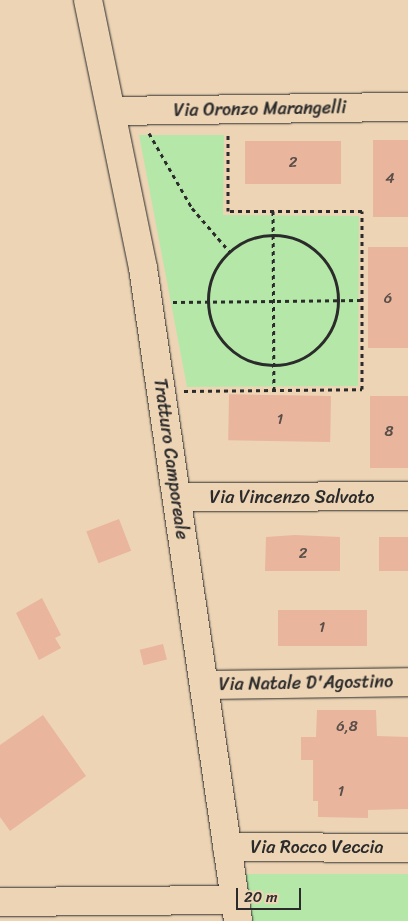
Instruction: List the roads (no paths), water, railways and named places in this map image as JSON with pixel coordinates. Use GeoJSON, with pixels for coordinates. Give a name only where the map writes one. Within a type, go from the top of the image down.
{"type":"FeatureCollection","features":[{"type":"Feature","properties":{"kind":"street","name":"Tratturo Camporeale"},"geometry":{"type":"LineString","coordinates":[[88,0],[112,111],[148,302],[236,911]]}},
{"type":"Feature","properties":{"kind":"street","name":"Via Oronzo Marangelli"},"geometry":{"type":"LineString","coordinates":[[112,111],[408,107]]}},
{"type":"Feature","properties":{"kind":"street","name":"Via Vincenzo Salvato"},"geometry":{"type":"LineString","coordinates":[[177,497],[408,496]]}},
{"type":"Feature","properties":{"kind":"street","name":"Via Natale D'Agostino"},"geometry":{"type":"LineString","coordinates":[[204,685],[408,682]]}},
{"type":"Feature","properties":{"kind":"street","name":"Via Rocco Veccia"},"geometry":{"type":"LineString","coordinates":[[227,847],[408,848]]}},
{"type":"Feature","properties":{"kind":"street"},"geometry":{"type":"LineString","coordinates":[[0,902],[236,911]]}}]}
